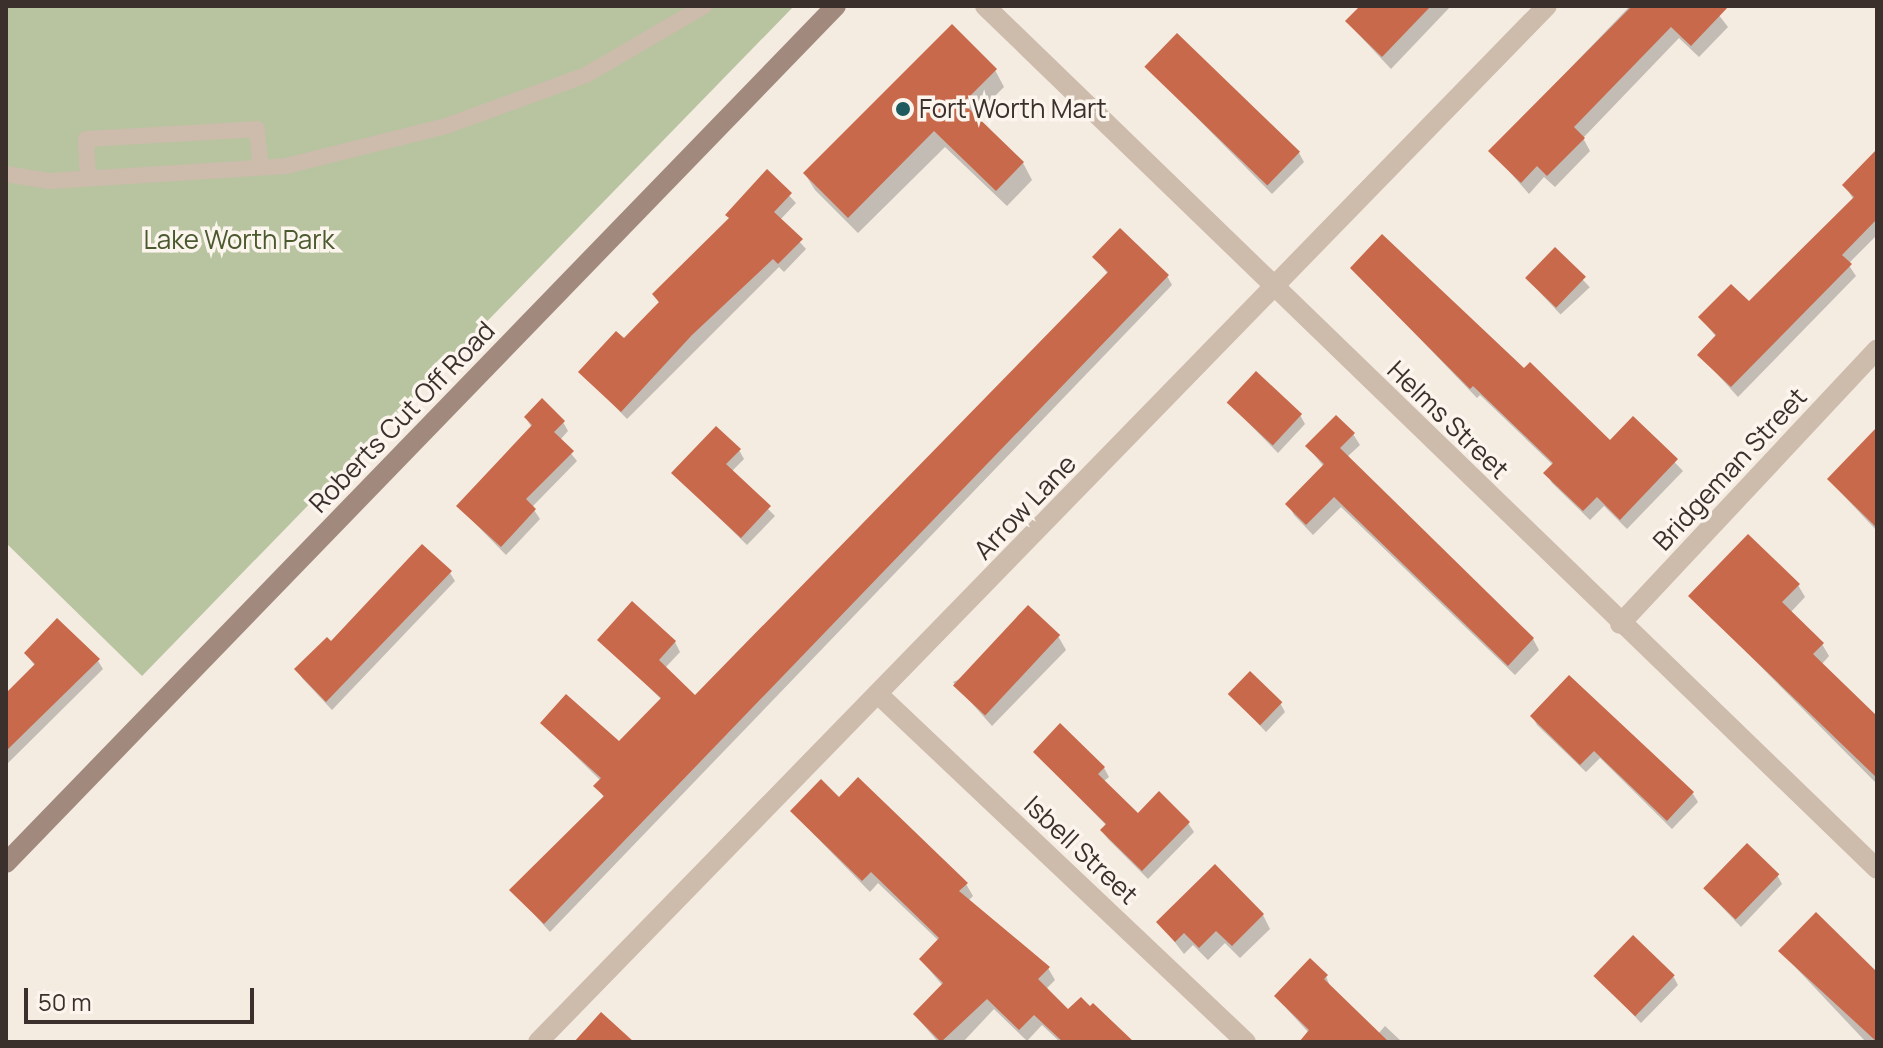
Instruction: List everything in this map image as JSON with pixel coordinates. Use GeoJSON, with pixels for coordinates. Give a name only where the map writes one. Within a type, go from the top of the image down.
{"type":"FeatureCollection","features":[{"type":"Feature","properties":{"kind":"street","name":"Roberts Cut Off Road"},"geometry":{"type":"LineString","coordinates":[[6,863],[836,6]]}},
{"type":"Feature","properties":{"kind":"street","name":"Helms Street"},"geometry":{"type":"LineString","coordinates":[[985,6],[1620,624],[1877,869]]}},
{"type":"Feature","properties":{"kind":"street","name":"Arrow Lane"},"geometry":{"type":"LineString","coordinates":[[538,1042],[1547,6]]}},
{"type":"Feature","properties":{"kind":"street","name":"Bridgeman Street"},"geometry":{"type":"LineString","coordinates":[[1620,624],[1877,349]]}},
{"type":"Feature","properties":{"kind":"street","name":"Isbell Street"},"geometry":{"type":"LineString","coordinates":[[879,695],[1246,1042]]}},
{"type":"Feature","properties":{"kind":"lane"},"geometry":{"type":"LineString","coordinates":[[6,174],[49,181],[286,166],[446,126],[586,75],[704,6]]}},
{"type":"Feature","properties":{"kind":"lane"},"geometry":{"type":"LineString","coordinates":[[88,178],[86,139],[257,129],[260,167]]}},
{"type":"Feature","properties":{"kind":"green space","name":"Lake Worth Park"},"geometry":{"type":"Polygon","coordinates":[[[6,6],[794,6],[142,676],[6,543],[6,6]]]}},
{"type":"Feature","properties":{"kind":"building"},"geometry":{"type":"Polygon","coordinates":[[[1360,6],[1431,6],[1382,57],[1345,21],[1360,6]]]}},
{"type":"Feature","properties":{"kind":"building"},"geometry":{"type":"Polygon","coordinates":[[[1632,6],[1729,6],[1691,46],[1671,27],[1574,127],[1585,138],[1547,176],[1537,166],[1521,183],[1488,151],[1632,6]]]}},
{"type":"Feature","properties":{"kind":"building"},"geometry":{"type":"Polygon","coordinates":[[[952,24],[997,69],[963,103],[1024,162],[996,191],[934,131],[848,218],[803,173],[952,24]]]}},
{"type":"Feature","properties":{"kind":"building"},"geometry":{"type":"Polygon","coordinates":[[[1177,33],[1300,152],[1267,186],[1144,67],[1177,33]]]}},
{"type":"Feature","properties":{"kind":"building"},"geometry":{"type":"Polygon","coordinates":[[[1877,149],[1877,219],[1842,255],[1852,264],[1731,387],[1697,355],[1716,335],[1698,317],[1731,284],[1749,301],[1854,197],[1842,185],[1877,149]]]}},
{"type":"Feature","properties":{"kind":"building"},"geometry":{"type":"Polygon","coordinates":[[[767,169],[792,193],[774,212],[803,239],[778,264],[773,259],[692,335],[621,412],[578,372],[616,331],[624,338],[659,302],[652,294],[729,218],[725,215],[767,169]]]}},
{"type":"Feature","properties":{"kind":"building"},"geometry":{"type":"Polygon","coordinates":[[[1120,228],[1169,275],[544,924],[509,890],[604,796],[593,786],[601,778],[540,723],[566,694],[619,741],[661,698],[597,640],[632,601],[676,641],[659,660],[695,695],[1108,272],[1092,257],[1120,228]]]}},
{"type":"Feature","properties":{"kind":"building"},"geometry":{"type":"Polygon","coordinates":[[[1382,234],[1524,368],[1530,362],[1610,440],[1633,416],[1678,459],[1620,520],[1597,497],[1583,511],[1543,473],[1553,463],[1473,386],[1470,389],[1350,268],[1382,234]]]}},
{"type":"Feature","properties":{"kind":"building"},"geometry":{"type":"Polygon","coordinates":[[[1555,247],[1586,277],[1556,308],[1525,278],[1555,247]]]}},
{"type":"Feature","properties":{"kind":"building"},"geometry":{"type":"Polygon","coordinates":[[[1256,371],[1302,414],[1273,445],[1227,402],[1256,371]]]}},
{"type":"Feature","properties":{"kind":"building"},"geometry":{"type":"Polygon","coordinates":[[[542,398],[565,421],[554,432],[574,451],[526,499],[536,509],[501,547],[456,506],[532,425],[524,417],[542,398]]]}},
{"type":"Feature","properties":{"kind":"building"},"geometry":{"type":"Polygon","coordinates":[[[1336,415],[1355,433],[1340,448],[1534,638],[1508,666],[1334,497],[1306,525],[1285,504],[1324,464],[1305,446],[1336,415]]]}},
{"type":"Feature","properties":{"kind":"building"},"geometry":{"type":"Polygon","coordinates":[[[716,426],[741,449],[726,464],[771,506],[741,538],[671,473],[716,426]]]}},
{"type":"Feature","properties":{"kind":"building"},"geometry":{"type":"Polygon","coordinates":[[[1877,427],[1877,528],[1827,479],[1877,427]]]}},
{"type":"Feature","properties":{"kind":"building"},"geometry":{"type":"Polygon","coordinates":[[[1748,534],[1800,584],[1782,602],[1824,643],[1813,654],[1877,716],[1877,778],[1688,596],[1748,534]]]}},
{"type":"Feature","properties":{"kind":"building"},"geometry":{"type":"Polygon","coordinates":[[[422,544],[452,571],[326,702],[294,669],[327,637],[331,641],[422,544]]]}},
{"type":"Feature","properties":{"kind":"building"},"geometry":{"type":"Polygon","coordinates":[[[1028,605],[1060,635],[985,715],[953,685],[1028,605]]]}},
{"type":"Feature","properties":{"kind":"building"},"geometry":{"type":"Polygon","coordinates":[[[57,618],[100,659],[6,751],[6,693],[35,664],[24,653],[57,618]]]}},
{"type":"Feature","properties":{"kind":"building"},"geometry":{"type":"Polygon","coordinates":[[[1250,671],[1282,702],[1260,725],[1228,694],[1250,671]]]}},
{"type":"Feature","properties":{"kind":"building"},"geometry":{"type":"Polygon","coordinates":[[[1569,675],[1694,792],[1667,821],[1594,751],[1580,765],[1530,716],[1569,675]]]}},
{"type":"Feature","properties":{"kind":"building"},"geometry":{"type":"Polygon","coordinates":[[[1060,723],[1105,767],[1098,774],[1138,813],[1159,791],[1190,822],[1142,871],[1100,830],[1106,824],[1033,752],[1060,723]]]}},
{"type":"Feature","properties":{"kind":"building"},"geometry":{"type":"Polygon","coordinates":[[[858,777],[968,883],[959,891],[1050,967],[1038,979],[1068,1009],[1081,997],[1090,1006],[1093,1003],[1134,1042],[1063,1042],[1034,1015],[1019,1030],[987,999],[941,1042],[913,1014],[943,983],[919,959],[939,938],[871,872],[862,881],[790,811],[821,779],[839,797],[858,777]]]}},
{"type":"Feature","properties":{"kind":"building"},"geometry":{"type":"Polygon","coordinates":[[[1747,843],[1779,874],[1736,920],[1703,888],[1747,843]]]}},
{"type":"Feature","properties":{"kind":"building"},"geometry":{"type":"Polygon","coordinates":[[[1215,864],[1264,914],[1232,946],[1216,931],[1199,948],[1184,933],[1175,942],[1156,922],[1215,864]]]}},
{"type":"Feature","properties":{"kind":"building"},"geometry":{"type":"Polygon","coordinates":[[[1816,912],[1877,972],[1877,1042],[1778,951],[1816,912]]]}},
{"type":"Feature","properties":{"kind":"building"},"geometry":{"type":"Polygon","coordinates":[[[1633,935],[1675,975],[1635,1016],[1593,976],[1633,935]]]}},
{"type":"Feature","properties":{"kind":"building"},"geometry":{"type":"Polygon","coordinates":[[[1310,958],[1328,975],[1324,979],[1389,1042],[1299,1042],[1309,1030],[1274,996],[1310,958]]]}},
{"type":"Feature","properties":{"kind":"building"},"geometry":{"type":"Polygon","coordinates":[[[601,1012],[634,1042],[574,1042],[601,1012]]]}},
{"type":"Feature","properties":{"kind":"place","name":"Fort Worth Mart"},"geometry":{"type":"Point","coordinates":[903,109]}}]}
